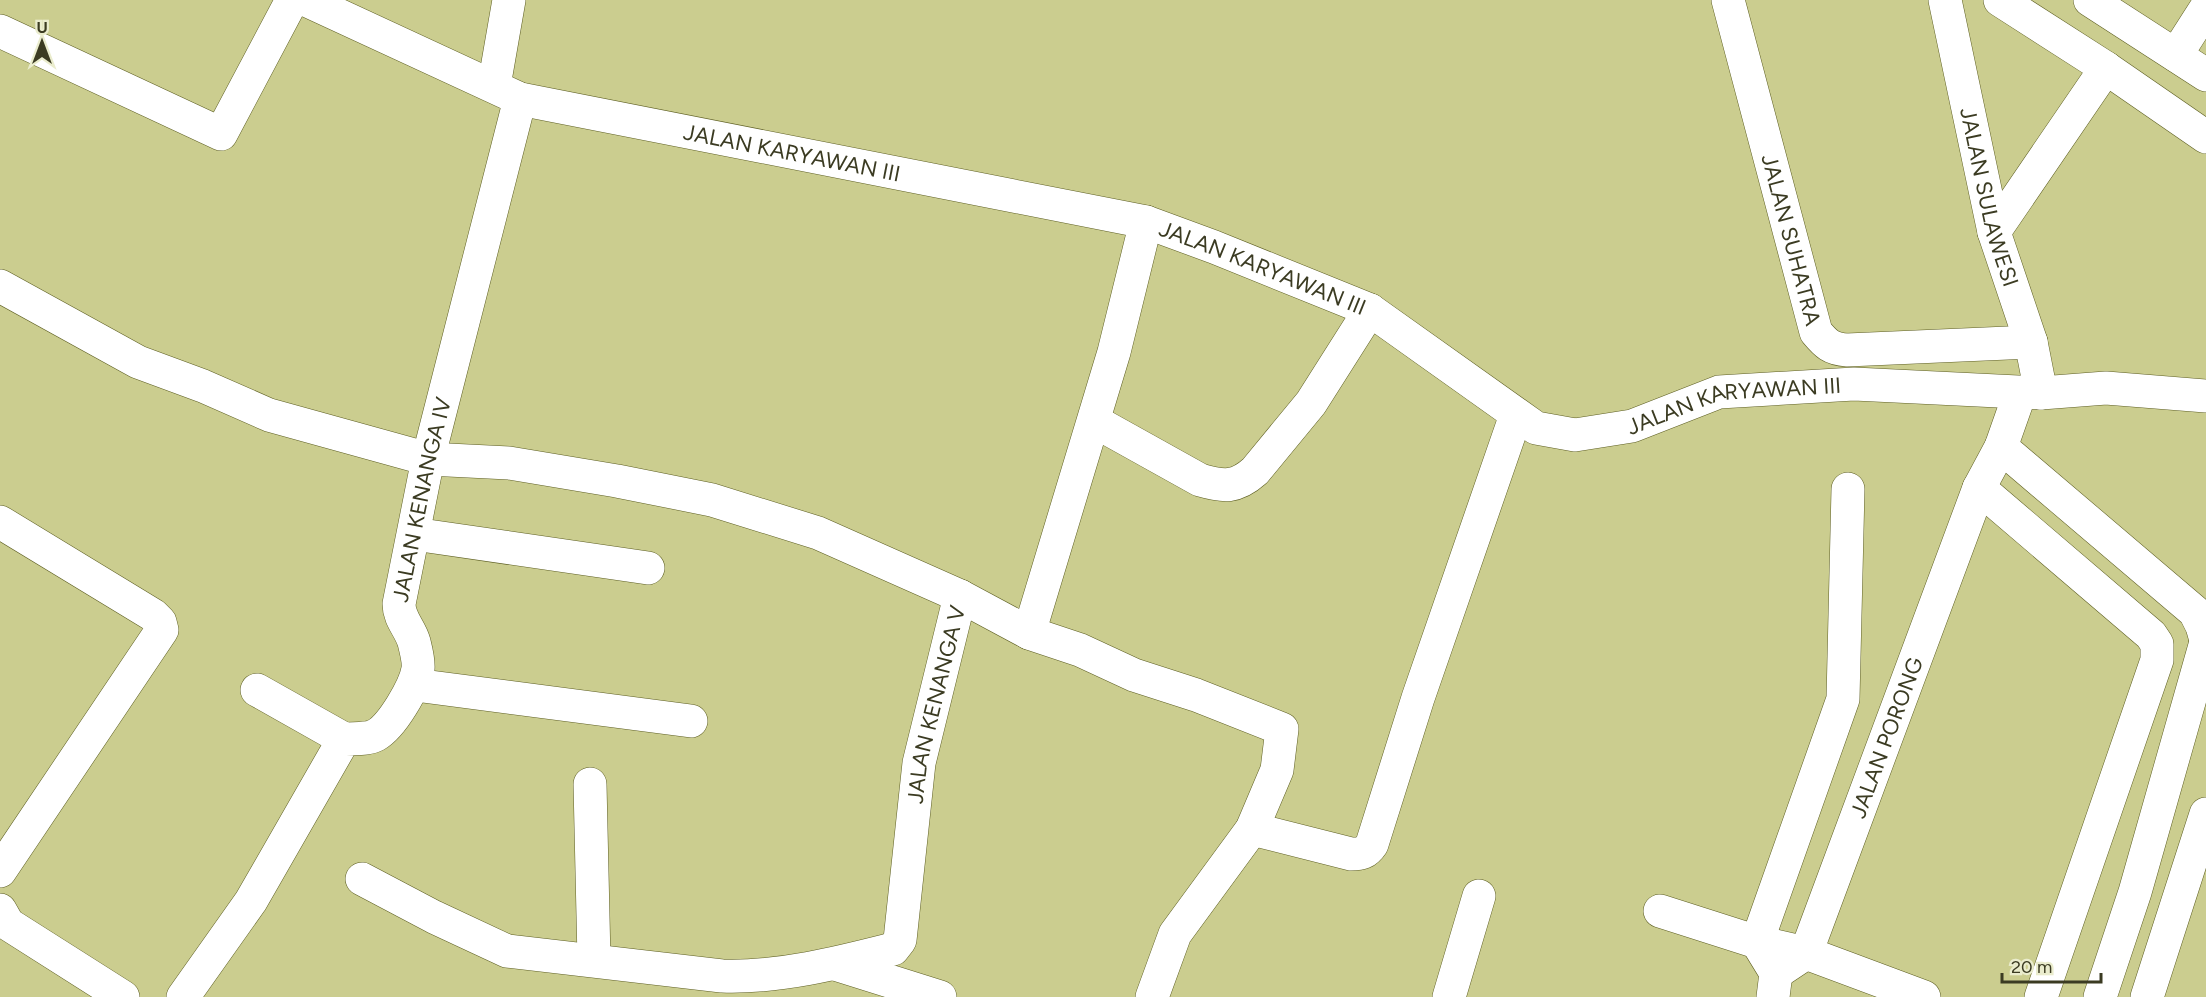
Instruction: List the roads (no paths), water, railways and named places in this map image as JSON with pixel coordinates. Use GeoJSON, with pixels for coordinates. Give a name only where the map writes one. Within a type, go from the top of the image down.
{"type":"FeatureCollection","features":[{"type":"Feature","properties":{"kind":"street"},"geometry":{"type":"LineString","coordinates":[[0,31],[221,134],[292,0]]}},
{"type":"Feature","properties":{"kind":"street","name":"JALAN KARYAWAN III"},"geometry":{"type":"LineString","coordinates":[[306,0],[507,92],[1146,222],[1370,310],[1536,428],[1575,435],[1632,426],[1719,392],[1854,384],[2031,393],[2106,388],[2206,396]]}},
{"type":"Feature","properties":{"kind":"street","name":"JALAN KENANGA IV"},"geometry":{"type":"LineString","coordinates":[[415,684],[418,666],[413,640],[399,610],[428,459],[507,92],[509,0]]}},
{"type":"Feature","properties":{"kind":"street","name":"JALAN SUHATRA"},"geometry":{"type":"LineString","coordinates":[[1728,0],[1816,332],[1826,344],[1835,349],[1847,350],[2031,342]]}},
{"type":"Feature","properties":{"kind":"street","name":"JALAN SULAWESI"},"geometry":{"type":"LineString","coordinates":[[1945,0],[1994,232],[2031,342],[2031,393]]}},
{"type":"Feature","properties":{"kind":"street"},"geometry":{"type":"LineString","coordinates":[[2000,0],[2106,68],[2206,137]]}},
{"type":"Feature","properties":{"kind":"street"},"geometry":{"type":"LineString","coordinates":[[2090,0],[2206,75]]}},
{"type":"Feature","properties":{"kind":"street"},"geometry":{"type":"LineString","coordinates":[[2176,55],[2206,8]]}},
{"type":"Feature","properties":{"kind":"street"},"geometry":{"type":"LineString","coordinates":[[1994,232],[2106,68]]}},
{"type":"Feature","properties":{"kind":"street"},"geometry":{"type":"LineString","coordinates":[[1029,633],[1114,352],[1146,222]]}},
{"type":"Feature","properties":{"kind":"street"},"geometry":{"type":"LineString","coordinates":[[0,286],[138,362],[204,386],[269,415],[428,459],[508,463],[712,500],[818,533],[960,596]]}},
{"type":"Feature","properties":{"kind":"street"},"geometry":{"type":"LineString","coordinates":[[1094,421],[1200,480],[1218,485],[1235,484],[1245,480],[1311,403],[1370,310]]}},
{"type":"Feature","properties":{"kind":"street","name":"JALAN PORONG"},"geometry":{"type":"LineString","coordinates":[[1806,953],[1979,488],[2031,393]]}},
{"type":"Feature","properties":{"kind":"street"},"geometry":{"type":"LineString","coordinates":[[1152,997],[1175,934],[1252,829],[1351,854],[1360,854],[1368,850],[1372,844],[1418,698],[1516,415]]}},
{"type":"Feature","properties":{"kind":"street"},"geometry":{"type":"LineString","coordinates":[[2001,447],[2195,612],[2206,641],[2135,892],[2100,997]]}},
{"type":"Feature","properties":{"kind":"street"},"geometry":{"type":"LineString","coordinates":[[1979,488],[2151,635],[2157,644],[2157,660],[2041,997]]}},
{"type":"Feature","properties":{"kind":"street"},"geometry":{"type":"LineString","coordinates":[[1806,953],[1774,985],[1757,942],[1843,699],[1848,489]]}},
{"type":"Feature","properties":{"kind":"street"},"geometry":{"type":"LineString","coordinates":[[0,522],[153,615],[160,622],[162,630],[0,871]]}},
{"type":"Feature","properties":{"kind":"street"},"geometry":{"type":"LineString","coordinates":[[414,534],[648,568]]}},
{"type":"Feature","properties":{"kind":"street","name":"JALAN KENANGA V"},"geometry":{"type":"LineString","coordinates":[[362,879],[434,917],[507,951],[722,976],[744,987],[893,950],[900,940],[919,763],[960,596],[1029,633],[1080,650],[1134,675],[1196,695],[1282,729],[1277,770],[1252,829]]}},
{"type":"Feature","properties":{"kind":"street"},"geometry":{"type":"LineString","coordinates":[[256,690],[344,739],[377,735],[396,713],[415,684],[691,721]]}},
{"type":"Feature","properties":{"kind":"street"},"geometry":{"type":"LineString","coordinates":[[183,997],[250,901],[344,739]]}},
{"type":"Feature","properties":{"kind":"street"},"geometry":{"type":"LineString","coordinates":[[590,784],[594,960]]}},
{"type":"Feature","properties":{"kind":"street"},"geometry":{"type":"LineString","coordinates":[[2150,996],[2206,814]]}},
{"type":"Feature","properties":{"kind":"street"},"geometry":{"type":"LineString","coordinates":[[1449,997],[1479,896]]}},
{"type":"Feature","properties":{"kind":"street"},"geometry":{"type":"LineString","coordinates":[[0,910],[8,924],[123,997]]}},
{"type":"Feature","properties":{"kind":"street"},"geometry":{"type":"LineString","coordinates":[[1660,911],[1757,942],[1806,953],[1924,997]]}},
{"type":"Feature","properties":{"kind":"street"},"geometry":{"type":"LineString","coordinates":[[833,964],[940,997]]}}]}
